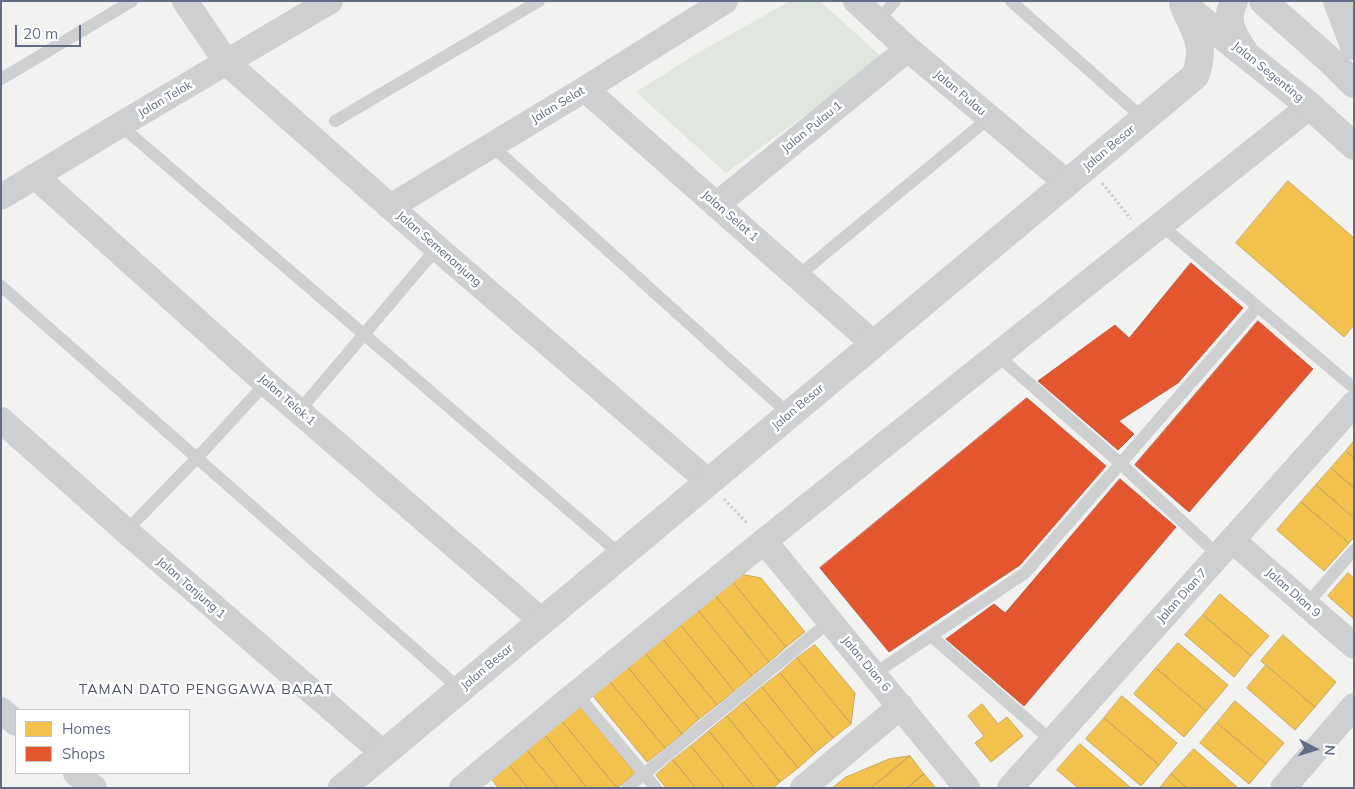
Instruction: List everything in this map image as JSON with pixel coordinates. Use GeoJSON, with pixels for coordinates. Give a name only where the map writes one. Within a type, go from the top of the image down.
{"type":"FeatureCollection","features":[{"type":"Feature","properties":{"kind":"street","name":"Jalan Semenanjung"},"geometry":{"type":"LineString","coordinates":[[185,1],[227,63],[437,248],[709,482]]}},
{"type":"Feature","properties":{"kind":"street","name":"Jalan Telok"},"geometry":{"type":"LineString","coordinates":[[1,197],[330,1]]}},
{"type":"Feature","properties":{"kind":"street","name":"Jalan Selat"},"geometry":{"type":"LineString","coordinates":[[390,207],[585,89],[725,1]]}},
{"type":"Feature","properties":{"kind":"street","name":"Jalan Pulau"},"geometry":{"type":"LineString","coordinates":[[856,1],[908,49],[1067,183]]}},
{"type":"Feature","properties":{"kind":"street"},"geometry":{"type":"LineString","coordinates":[[1234,1],[1229,22],[1233,36],[1248,56]]}},
{"type":"Feature","properties":{"kind":"street"},"geometry":{"type":"LineString","coordinates":[[1263,1],[1354,84]]}},
{"type":"Feature","properties":{"kind":"street"},"geometry":{"type":"LineString","coordinates":[[1337,1],[1354,46]]}},
{"type":"Feature","properties":{"kind":"street","name":"Jalan Besar"},"geometry":{"type":"LineString","coordinates":[[342,788],[1195,76],[1200,62],[1201,47],[1181,3]]}},
{"type":"Feature","properties":{"kind":"street","name":"Jalan Segenting"},"geometry":{"type":"LineString","coordinates":[[1181,3],[1310,106],[1354,146]]}},
{"type":"Feature","properties":{"kind":"street","name":"Jalan Pulau 1"},"geometry":{"type":"LineString","coordinates":[[716,205],[908,49]]}},
{"type":"Feature","properties":{"kind":"street","name":"Jalan Selat 1"},"geometry":{"type":"LineString","coordinates":[[585,89],[874,344]]}},
{"type":"Feature","properties":{"kind":"street"},"geometry":{"type":"LineString","coordinates":[[462,788],[764,541],[1310,106]]}},
{"type":"Feature","properties":{"kind":"street","name":"Jalan Telok 1"},"geometry":{"type":"LineString","coordinates":[[35,176],[266,383],[542,621]]}},
{"type":"Feature","properties":{"kind":"street","name":"Jalan Dian 7"},"geometry":{"type":"LineString","coordinates":[[1010,788],[1354,404]]}},
{"type":"Feature","properties":{"kind":"street","name":"Jalan Tanjung 1"},"geometry":{"type":"LineString","coordinates":[[1,420],[126,531],[383,753]]}},
{"type":"Feature","properties":{"kind":"street","name":"Jalan Dian 6"},"geometry":{"type":"LineString","coordinates":[[764,541],[968,788]]}},
{"type":"Feature","properties":{"kind":"street","name":"Jalan Dian 9"},"geometry":{"type":"LineString","coordinates":[[1225,548],[1306,605],[1354,646]]}},
{"type":"Feature","properties":{"kind":"street"},"geometry":{"type":"LineString","coordinates":[[809,786],[901,706]]}},
{"type":"Feature","properties":{"kind":"street"},"geometry":{"type":"LineString","coordinates":[[1283,788],[1354,706]]}},
{"type":"Feature","properties":{"kind":"street"},"geometry":{"type":"LineString","coordinates":[[1,710],[15,722]]}},
{"type":"Feature","properties":{"kind":"street"},"geometry":{"type":"LineString","coordinates":[[77,774],[94,788]]}},
{"type":"Feature","properties":{"kind":"lane"},"geometry":{"type":"LineString","coordinates":[[1,79],[132,1]]}},
{"type":"Feature","properties":{"kind":"lane"},"geometry":{"type":"LineString","coordinates":[[335,121],[539,1]]}},
{"type":"Feature","properties":{"kind":"lane"},"geometry":{"type":"LineString","coordinates":[[878,21],[895,1]]}},
{"type":"Feature","properties":{"kind":"lane"},"geometry":{"type":"LineString","coordinates":[[1011,1],[1144,119]]}},
{"type":"Feature","properties":{"kind":"lane"},"geometry":{"type":"LineString","coordinates":[[798,275],[989,118]]}},
{"type":"Feature","properties":{"kind":"lane"},"geometry":{"type":"LineString","coordinates":[[120,125],[621,555]]}},
{"type":"Feature","properties":{"kind":"lane"},"geometry":{"type":"LineString","coordinates":[[491,145],[789,414]]}},
{"type":"Feature","properties":{"kind":"lane"},"geometry":{"type":"LineString","coordinates":[[1153,231],[1257,307],[1354,388]]}},
{"type":"Feature","properties":{"kind":"lane"},"geometry":{"type":"LineString","coordinates":[[299,411],[437,248]]}},
{"type":"Feature","properties":{"kind":"lane"},"geometry":{"type":"LineString","coordinates":[[1,286],[460,689]]}},
{"type":"Feature","properties":{"kind":"lane"},"geometry":{"type":"LineString","coordinates":[[874,674],[1025,573],[1257,307]]}},
{"type":"Feature","properties":{"kind":"lane"},"geometry":{"type":"LineString","coordinates":[[997,356],[1121,464],[1225,548]]}},
{"type":"Feature","properties":{"kind":"lane"},"geometry":{"type":"LineString","coordinates":[[126,531],[266,383]]}},
{"type":"Feature","properties":{"kind":"lane"},"geometry":{"type":"LineString","coordinates":[[1306,605],[1354,550]]}},
{"type":"Feature","properties":{"kind":"lane"},"geometry":{"type":"LineString","coordinates":[[627,788],[830,621]]}},
{"type":"Feature","properties":{"kind":"lane"},"geometry":{"type":"LineString","coordinates":[[931,636],[1052,741]]}},
{"type":"Feature","properties":{"kind":"lane"},"geometry":{"type":"LineString","coordinates":[[576,693],[656,788]]}},
{"type":"Feature","properties":{"kind":"path"},"geometry":{"type":"LineString","coordinates":[[1087,166],[1153,231]]}},
{"type":"Feature","properties":{"kind":"path"},"geometry":{"type":"LineString","coordinates":[[709,482],[764,541]]}},
{"type":"Feature","properties":{"kind":"shaded area"},"geometry":{"type":"Polygon","coordinates":[[[790,1],[820,1],[883,58],[726,173],[636,92],[696,54],[790,1]]]}},
{"type":"Feature","properties":{"kind":"building: Homes"},"geometry":{"type":"Polygon","coordinates":[[[1288,181],[1354,238],[1354,325],[1344,337],[1236,243],[1288,181]]]}},
{"type":"Feature","properties":{"kind":"building: Homes"},"geometry":{"type":"Polygon","coordinates":[[[1354,441],[1354,458],[1346,451],[1354,441]]]}},
{"type":"Feature","properties":{"kind":"building: Homes"},"geometry":{"type":"Polygon","coordinates":[[[1346,451],[1354,458],[1354,488],[1331,468],[1346,451]]]}},
{"type":"Feature","properties":{"kind":"building: Homes"},"geometry":{"type":"Polygon","coordinates":[[[1331,468],[1354,488],[1354,518],[1316,485],[1331,468]]]}},
{"type":"Feature","properties":{"kind":"building: Homes"},"geometry":{"type":"Polygon","coordinates":[[[1316,485],[1354,518],[1354,537],[1349,543],[1301,502],[1316,485]]]}},
{"type":"Feature","properties":{"kind":"building: Homes"},"geometry":{"type":"Polygon","coordinates":[[[1301,502],[1349,543],[1324,571],[1277,530],[1301,502]]]}},
{"type":"Feature","properties":{"kind":"building: Homes"},"geometry":{"type":"Polygon","coordinates":[[[1348,573],[1354,578],[1354,619],[1328,596],[1348,573]]]}},
{"type":"Feature","properties":{"kind":"building: Homes"},"geometry":{"type":"Polygon","coordinates":[[[740,574],[761,578],[805,632],[786,647],[732,581],[740,574]]]}},
{"type":"Feature","properties":{"kind":"building: Homes"},"geometry":{"type":"Polygon","coordinates":[[[732,581],[786,647],[769,662],[715,595],[732,581]]]}},
{"type":"Feature","properties":{"kind":"building: Homes"},"geometry":{"type":"Polygon","coordinates":[[[1220,594],[1269,636],[1251,656],[1203,615],[1220,594]]]}},
{"type":"Feature","properties":{"kind":"building: Homes"},"geometry":{"type":"Polygon","coordinates":[[[715,595],[769,662],[752,676],[697,609],[715,595]]]}},
{"type":"Feature","properties":{"kind":"building: Homes"},"geometry":{"type":"Polygon","coordinates":[[[697,609],[752,676],[734,691],[680,624],[697,609]]]}},
{"type":"Feature","properties":{"kind":"building: Homes"},"geometry":{"type":"Polygon","coordinates":[[[1203,615],[1251,656],[1234,677],[1185,635],[1203,615]]]}},
{"type":"Feature","properties":{"kind":"building: Homes"},"geometry":{"type":"Polygon","coordinates":[[[680,624],[734,691],[717,705],[662,638],[680,624]]]}},
{"type":"Feature","properties":{"kind":"building: Homes"},"geometry":{"type":"Polygon","coordinates":[[[1283,635],[1336,682],[1315,707],[1261,661],[1283,635]]]}},
{"type":"Feature","properties":{"kind":"building: Homes"},"geometry":{"type":"Polygon","coordinates":[[[662,638],[717,705],[699,719],[645,653],[662,638]]]}},
{"type":"Feature","properties":{"kind":"building: Homes"},"geometry":{"type":"Polygon","coordinates":[[[1178,643],[1228,685],[1206,711],[1156,668],[1178,643]]]}},
{"type":"Feature","properties":{"kind":"building: Homes"},"geometry":{"type":"Polygon","coordinates":[[[815,645],[855,693],[851,724],[797,658],[815,645]]]}},
{"type":"Feature","properties":{"kind":"building: Homes"},"geometry":{"type":"Polygon","coordinates":[[[645,653],[699,719],[682,734],[628,667],[645,653]]]}},
{"type":"Feature","properties":{"kind":"building: Homes"},"geometry":{"type":"Polygon","coordinates":[[[797,658],[851,724],[833,738],[780,673],[797,658]]]}},
{"type":"Feature","properties":{"kind":"building: Homes"},"geometry":{"type":"Polygon","coordinates":[[[1266,665],[1315,707],[1295,730],[1247,688],[1266,665]]]}},
{"type":"Feature","properties":{"kind":"building: Homes"},"geometry":{"type":"Polygon","coordinates":[[[628,667],[682,734],[665,748],[610,682],[628,667]]]}},
{"type":"Feature","properties":{"kind":"building: Homes"},"geometry":{"type":"Polygon","coordinates":[[[1156,668],[1206,711],[1184,737],[1134,694],[1156,668]]]}},
{"type":"Feature","properties":{"kind":"building: Homes"},"geometry":{"type":"Polygon","coordinates":[[[780,673],[833,738],[815,753],[762,687],[780,673]]]}},
{"type":"Feature","properties":{"kind":"building: Homes"},"geometry":{"type":"Polygon","coordinates":[[[610,682],[665,748],[647,762],[593,696],[610,682]]]}},
{"type":"Feature","properties":{"kind":"building: Homes"},"geometry":{"type":"Polygon","coordinates":[[[762,687],[815,753],[798,768],[744,702],[762,687]]]}},
{"type":"Feature","properties":{"kind":"building: Homes"},"geometry":{"type":"Polygon","coordinates":[[[1122,696],[1177,743],[1159,765],[1104,718],[1122,696]]]}},
{"type":"Feature","properties":{"kind":"building: Homes"},"geometry":{"type":"Polygon","coordinates":[[[1235,701],[1284,743],[1266,764],[1217,723],[1235,701]]]}},
{"type":"Feature","properties":{"kind":"building: Homes"},"geometry":{"type":"Polygon","coordinates":[[[744,702],[798,768],[780,782],[727,716],[744,702]]]}},
{"type":"Feature","properties":{"kind":"building: Homes"},"geometry":{"type":"Polygon","coordinates":[[[982,704],[998,724],[1007,717],[1023,736],[991,762],[975,743],[984,736],[968,716],[982,704]]]}},
{"type":"Feature","properties":{"kind":"building: Homes"},"geometry":{"type":"Polygon","coordinates":[[[579,705],[635,773],[617,788],[561,720],[579,705]]]}},
{"type":"Feature","properties":{"kind":"building: Homes"},"geometry":{"type":"Polygon","coordinates":[[[727,716],[780,782],[773,788],[755,788],[709,731],[727,716]]]}},
{"type":"Feature","properties":{"kind":"building: Homes"},"geometry":{"type":"Polygon","coordinates":[[[1104,718],[1159,765],[1141,786],[1086,739],[1104,718]]]}},
{"type":"Feature","properties":{"kind":"building: Homes"},"geometry":{"type":"Polygon","coordinates":[[[561,720],[617,788],[587,788],[544,734],[561,720]]]}},
{"type":"Feature","properties":{"kind":"building: Homes"},"geometry":{"type":"Polygon","coordinates":[[[1217,723],[1266,764],[1249,784],[1200,743],[1217,723]]]}},
{"type":"Feature","properties":{"kind":"building: Homes"},"geometry":{"type":"Polygon","coordinates":[[[709,731],[755,788],[725,788],[691,746],[709,731]]]}},
{"type":"Feature","properties":{"kind":"building: Homes"},"geometry":{"type":"Polygon","coordinates":[[[544,734],[587,788],[558,788],[526,749],[544,734]]]}},
{"type":"Feature","properties":{"kind":"building: Homes"},"geometry":{"type":"Polygon","coordinates":[[[1080,744],[1131,788],[1078,788],[1057,770],[1080,744]]]}},
{"type":"Feature","properties":{"kind":"building: Homes"},"geometry":{"type":"Polygon","coordinates":[[[691,746],[725,788],[696,788],[673,760],[691,746]]]}},
{"type":"Feature","properties":{"kind":"building: Homes"},"geometry":{"type":"Polygon","coordinates":[[[526,749],[558,788],[528,788],[508,764],[526,749]]]}},
{"type":"Feature","properties":{"kind":"building: Homes"},"geometry":{"type":"Polygon","coordinates":[[[1194,749],[1238,788],[1187,788],[1171,774],[1194,749]]]}},
{"type":"Feature","properties":{"kind":"building: Homes"},"geometry":{"type":"Polygon","coordinates":[[[910,756],[871,788],[832,788],[846,777],[889,759],[910,756]]]}},
{"type":"Feature","properties":{"kind":"building: Homes"},"geometry":{"type":"Polygon","coordinates":[[[910,756],[924,774],[907,788],[871,788],[910,756]]]}},
{"type":"Feature","properties":{"kind":"building: Homes"},"geometry":{"type":"Polygon","coordinates":[[[673,760],[696,788],[666,788],[656,775],[673,760]]]}},
{"type":"Feature","properties":{"kind":"building: Homes"},"geometry":{"type":"Polygon","coordinates":[[[508,764],[528,788],[498,788],[491,778],[508,764]]]}},
{"type":"Feature","properties":{"kind":"building: Homes"},"geometry":{"type":"Polygon","coordinates":[[[924,774],[936,788],[907,788],[924,774]]]}},
{"type":"Feature","properties":{"kind":"building: Homes"},"geometry":{"type":"Polygon","coordinates":[[[1171,774],[1187,788],[1160,788],[1171,774]]]}},
{"type":"Feature","properties":{"kind":"building: Shops"},"geometry":{"type":"Polygon","coordinates":[[[1191,263],[1243,308],[1178,383],[1119,421],[1134,434],[1118,450],[1038,381],[1115,325],[1129,338],[1191,263]]]}},
{"type":"Feature","properties":{"kind":"building: Shops"},"geometry":{"type":"Polygon","coordinates":[[[1258,321],[1313,369],[1189,512],[1135,465],[1258,321]]]}},
{"type":"Feature","properties":{"kind":"building: Shops"},"geometry":{"type":"Polygon","coordinates":[[[1027,398],[1106,466],[1020,565],[889,652],[820,568],[1027,398]]]}},
{"type":"Feature","properties":{"kind":"building: Shops"},"geometry":{"type":"Polygon","coordinates":[[[1120,479],[1176,527],[1024,706],[946,639],[994,604],[1005,613],[1120,479]]]}},
{"type":"Feature","properties":{"kind":"district","name":"TAMAN DATO PENGGAWA BARAT"},"geometry":{"type":"Point","coordinates":[206,690]}}]}
